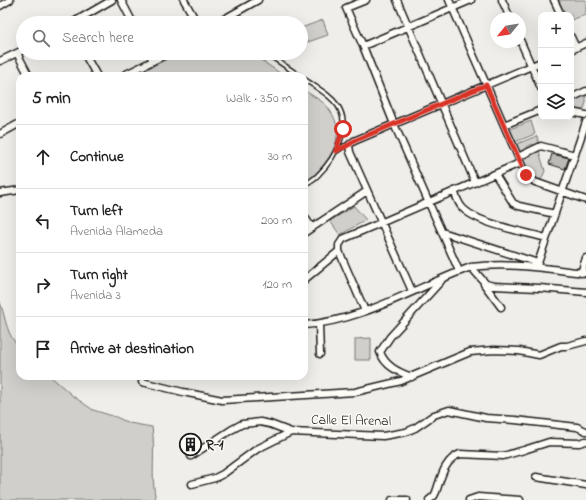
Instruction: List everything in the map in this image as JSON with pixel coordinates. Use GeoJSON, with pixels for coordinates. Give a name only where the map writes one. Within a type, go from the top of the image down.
{"type":"FeatureCollection","features":[{"type":"Feature","properties":{"kind":"street"},"geometry":{"type":"LineString","coordinates":[[0,6],[10,0]]}},
{"type":"Feature","properties":{"kind":"street"},"geometry":{"type":"LineString","coordinates":[[84,16],[112,0]]}},
{"type":"Feature","properties":{"kind":"street"},"geometry":{"type":"LineString","coordinates":[[121,0],[129,16]]}},
{"type":"Feature","properties":{"kind":"street"},"geometry":{"type":"LineString","coordinates":[[184,0],[193,16]]}},
{"type":"Feature","properties":{"kind":"street"},"geometry":{"type":"LineString","coordinates":[[228,16],[250,2],[258,0]]}},
{"type":"Feature","properties":{"kind":"street"},"geometry":{"type":"LineString","coordinates":[[366,0],[346,8],[394,124],[459,271]]}},
{"type":"Feature","properties":{"kind":"street"},"geometry":{"type":"LineString","coordinates":[[397,0],[475,182]]}},
{"type":"Feature","properties":{"kind":"street"},"geometry":{"type":"LineString","coordinates":[[449,0],[526,175],[535,182],[586,200]]}},
{"type":"Feature","properties":{"kind":"street"},"geometry":{"type":"LineString","coordinates":[[363,46],[471,0]]}},
{"type":"Feature","properties":{"kind":"street"},"geometry":{"type":"LineString","coordinates":[[502,0],[507,12]]}},
{"type":"Feature","properties":{"kind":"street"},"geometry":{"type":"LineString","coordinates":[[554,0],[560,12]]}},
{"type":"Feature","properties":{"kind":"street"},"geometry":{"type":"LineString","coordinates":[[574,49],[586,43]]}},
{"type":"Feature","properties":{"kind":"street"},"geometry":{"type":"LineString","coordinates":[[523,48],[539,84]]}},
{"type":"Feature","properties":{"kind":"street"},"geometry":{"type":"LineString","coordinates":[[0,61],[16,53]]}},
{"type":"Feature","properties":{"kind":"street"},"geometry":{"type":"LineString","coordinates":[[23,60],[28,72]]}},
{"type":"Feature","properties":{"kind":"street"},"geometry":{"type":"LineString","coordinates":[[88,60],[95,72]]}},
{"type":"Feature","properties":{"kind":"street"},"geometry":{"type":"LineString","coordinates":[[130,72],[153,61]]}},
{"type":"Feature","properties":{"kind":"street"},"geometry":{"type":"LineString","coordinates":[[412,291],[350,152],[349,146],[354,141],[538,63]]}},
{"type":"Feature","properties":{"kind":"street"},"geometry":{"type":"LineString","coordinates":[[574,97],[586,92]]}},
{"type":"Feature","properties":{"kind":"street"},"geometry":{"type":"LineString","coordinates":[[504,125],[538,111]]}},
{"type":"Feature","properties":{"kind":"street"},"geometry":{"type":"LineString","coordinates":[[574,113],[586,115]]}},
{"type":"Feature","properties":{"kind":"street"},"geometry":{"type":"LineString","coordinates":[[537,265],[586,122]]}},
{"type":"Feature","properties":{"kind":"street"},"geometry":{"type":"LineString","coordinates":[[0,134],[16,125]]}},
{"type":"Feature","properties":{"kind":"street"},"geometry":{"type":"LineString","coordinates":[[365,311],[339,252],[339,246],[344,239],[495,174],[519,160],[536,147],[541,146],[575,155]]}},
{"type":"Feature","properties":{"kind":"street"},"geometry":{"type":"LineString","coordinates":[[495,174],[513,203],[519,206],[555,214]]}},
{"type":"Feature","properties":{"kind":"street"},"geometry":{"type":"LineString","coordinates":[[0,193],[16,191]]}},
{"type":"Feature","properties":{"kind":"street"},"geometry":{"type":"LineString","coordinates":[[308,230],[367,191]]}},
{"type":"Feature","properties":{"kind":"street"},"geometry":{"type":"LineString","coordinates":[[454,192],[460,205],[467,212],[486,222],[546,238]]}},
{"type":"Feature","properties":{"kind":"street"},"geometry":{"type":"LineString","coordinates":[[308,222],[312,228]]}},
{"type":"Feature","properties":{"kind":"street"},"geometry":{"type":"LineString","coordinates":[[442,232],[537,265],[584,273],[586,258]]}},
{"type":"Feature","properties":{"kind":"street"},"geometry":{"type":"LineString","coordinates":[[308,277],[339,252]]}},
{"type":"Feature","properties":{"kind":"street"},"geometry":{"type":"LineString","coordinates":[[308,325],[338,320],[365,311],[459,271],[486,266],[537,265]]}},
{"type":"Feature","properties":{"kind":"street"},"geometry":{"type":"LineString","coordinates":[[471,268],[501,307]]}},
{"type":"Feature","properties":{"kind":"street"},"geometry":{"type":"LineString","coordinates":[[412,377],[399,373],[391,368],[380,352],[390,337],[444,278]]}},
{"type":"Feature","properties":{"kind":"street"},"geometry":{"type":"LineString","coordinates":[[482,281],[486,284],[494,286],[586,292]]}},
{"type":"Feature","properties":{"kind":"street"},"geometry":{"type":"LineString","coordinates":[[319,324],[320,354]]}},
{"type":"Feature","properties":{"kind":"street"},"geometry":{"type":"LineString","coordinates":[[142,382],[222,400],[355,392],[401,381],[470,352],[494,350],[519,351],[539,355],[561,346],[586,341]]}},
{"type":"Feature","properties":{"kind":"street","name":"Calle El Arenal"},"geometry":{"type":"LineString","coordinates":[[191,456],[230,430],[242,424],[260,422],[291,432],[383,436],[396,435],[415,428],[434,414],[449,410],[480,417],[578,427],[586,431]]}},
{"type":"Feature","properties":{"kind":"street"},"geometry":{"type":"LineString","coordinates":[[192,484],[215,478],[223,474],[257,449],[291,432]]}},
{"type":"Feature","properties":{"kind":"street"},"geometry":{"type":"LineString","coordinates":[[429,500],[434,496],[448,462],[456,456],[466,453],[503,456],[549,442],[579,443],[586,441]]}},
{"type":"Feature","properties":{"kind":"street"},"geometry":{"type":"LineString","coordinates":[[536,477],[586,485]]}},
{"type":"Feature","properties":{"kind":"street"},"geometry":{"type":"LineString","coordinates":[[469,500],[478,497],[520,500]]}},
{"type":"Feature","properties":{"kind":"street"},"geometry":{"type":"LineString","coordinates":[[392,500],[407,500]]}},
{"type":"Feature","properties":{"kind":"lane"},"geometry":{"type":"LineString","coordinates":[[276,60],[294,72]]}},
{"type":"Feature","properties":{"kind":"lane"},"geometry":{"type":"LineString","coordinates":[[308,82],[328,96],[337,105],[343,118],[343,129],[336,151],[319,174],[308,182]]}},
{"type":"Feature","properties":{"kind":"lane"},"geometry":{"type":"LineString","coordinates":[[336,151],[344,146],[349,146]]}},
{"type":"Feature","properties":{"kind":"shaded area"},"geometry":{"type":"Polygon","coordinates":[[[556,0],[586,0],[586,15],[574,19],[574,12],[562,12],[556,0]]]}},
{"type":"Feature","properties":{"kind":"shaded area"},"geometry":{"type":"Polygon","coordinates":[[[323,20],[328,35],[308,42],[308,25],[323,20]]]}},
{"type":"Feature","properties":{"kind":"shaded area"},"geometry":{"type":"Polygon","coordinates":[[[165,60],[261,60],[278,72],[141,72],[165,60]]]}},
{"type":"Feature","properties":{"kind":"shaded area"},"geometry":{"type":"Polygon","coordinates":[[[308,93],[327,106],[335,120],[337,130],[333,150],[328,159],[308,180],[308,93]]]}},
{"type":"Feature","properties":{"kind":"shaded area"},"geometry":{"type":"Polygon","coordinates":[[[586,93],[586,103],[583,111],[574,109],[574,98],[586,93]]]}},
{"type":"Feature","properties":{"kind":"shaded area"},"geometry":{"type":"Polygon","coordinates":[[[531,121],[535,134],[515,142],[510,129],[531,121]]]}},
{"type":"Feature","properties":{"kind":"shaded area"},"geometry":{"type":"Polygon","coordinates":[[[537,136],[539,144],[530,145],[518,153],[514,145],[537,136]]]}},
{"type":"Feature","properties":{"kind":"shaded area"},"geometry":{"type":"Polygon","coordinates":[[[538,148],[545,171],[541,180],[529,175],[521,160],[522,157],[538,148]]]}},
{"type":"Feature","properties":{"kind":"shaded area"},"geometry":{"type":"Polygon","coordinates":[[[354,206],[366,220],[340,235],[330,221],[354,206]]]}},
{"type":"Feature","properties":{"kind":"shaded area"},"geometry":{"type":"Polygon","coordinates":[[[0,302],[9,332],[16,344],[16,380],[55,380],[73,396],[93,410],[116,417],[129,423],[152,427],[153,482],[156,500],[0,500],[0,302]]]}},
{"type":"Feature","properties":{"kind":"shaded area"},"geometry":{"type":"Polygon","coordinates":[[[371,338],[371,360],[355,360],[355,339],[371,338]]]}},
{"type":"Feature","properties":{"kind":"building"},"geometry":{"type":"Polygon","coordinates":[[[552,154],[569,158],[565,169],[549,164],[552,154]]]}},
{"type":"Feature","properties":{"kind":"place","name":"R-1"},"geometry":{"type":"Point","coordinates":[191,445]}},
{"type":"Feature","properties":{"kind":"route"},"geometry":{"type":"LineString","coordinates":[[343,129],[336,151],[344,146],[349,146],[354,141],[486,85],[526,175]]}}]}
